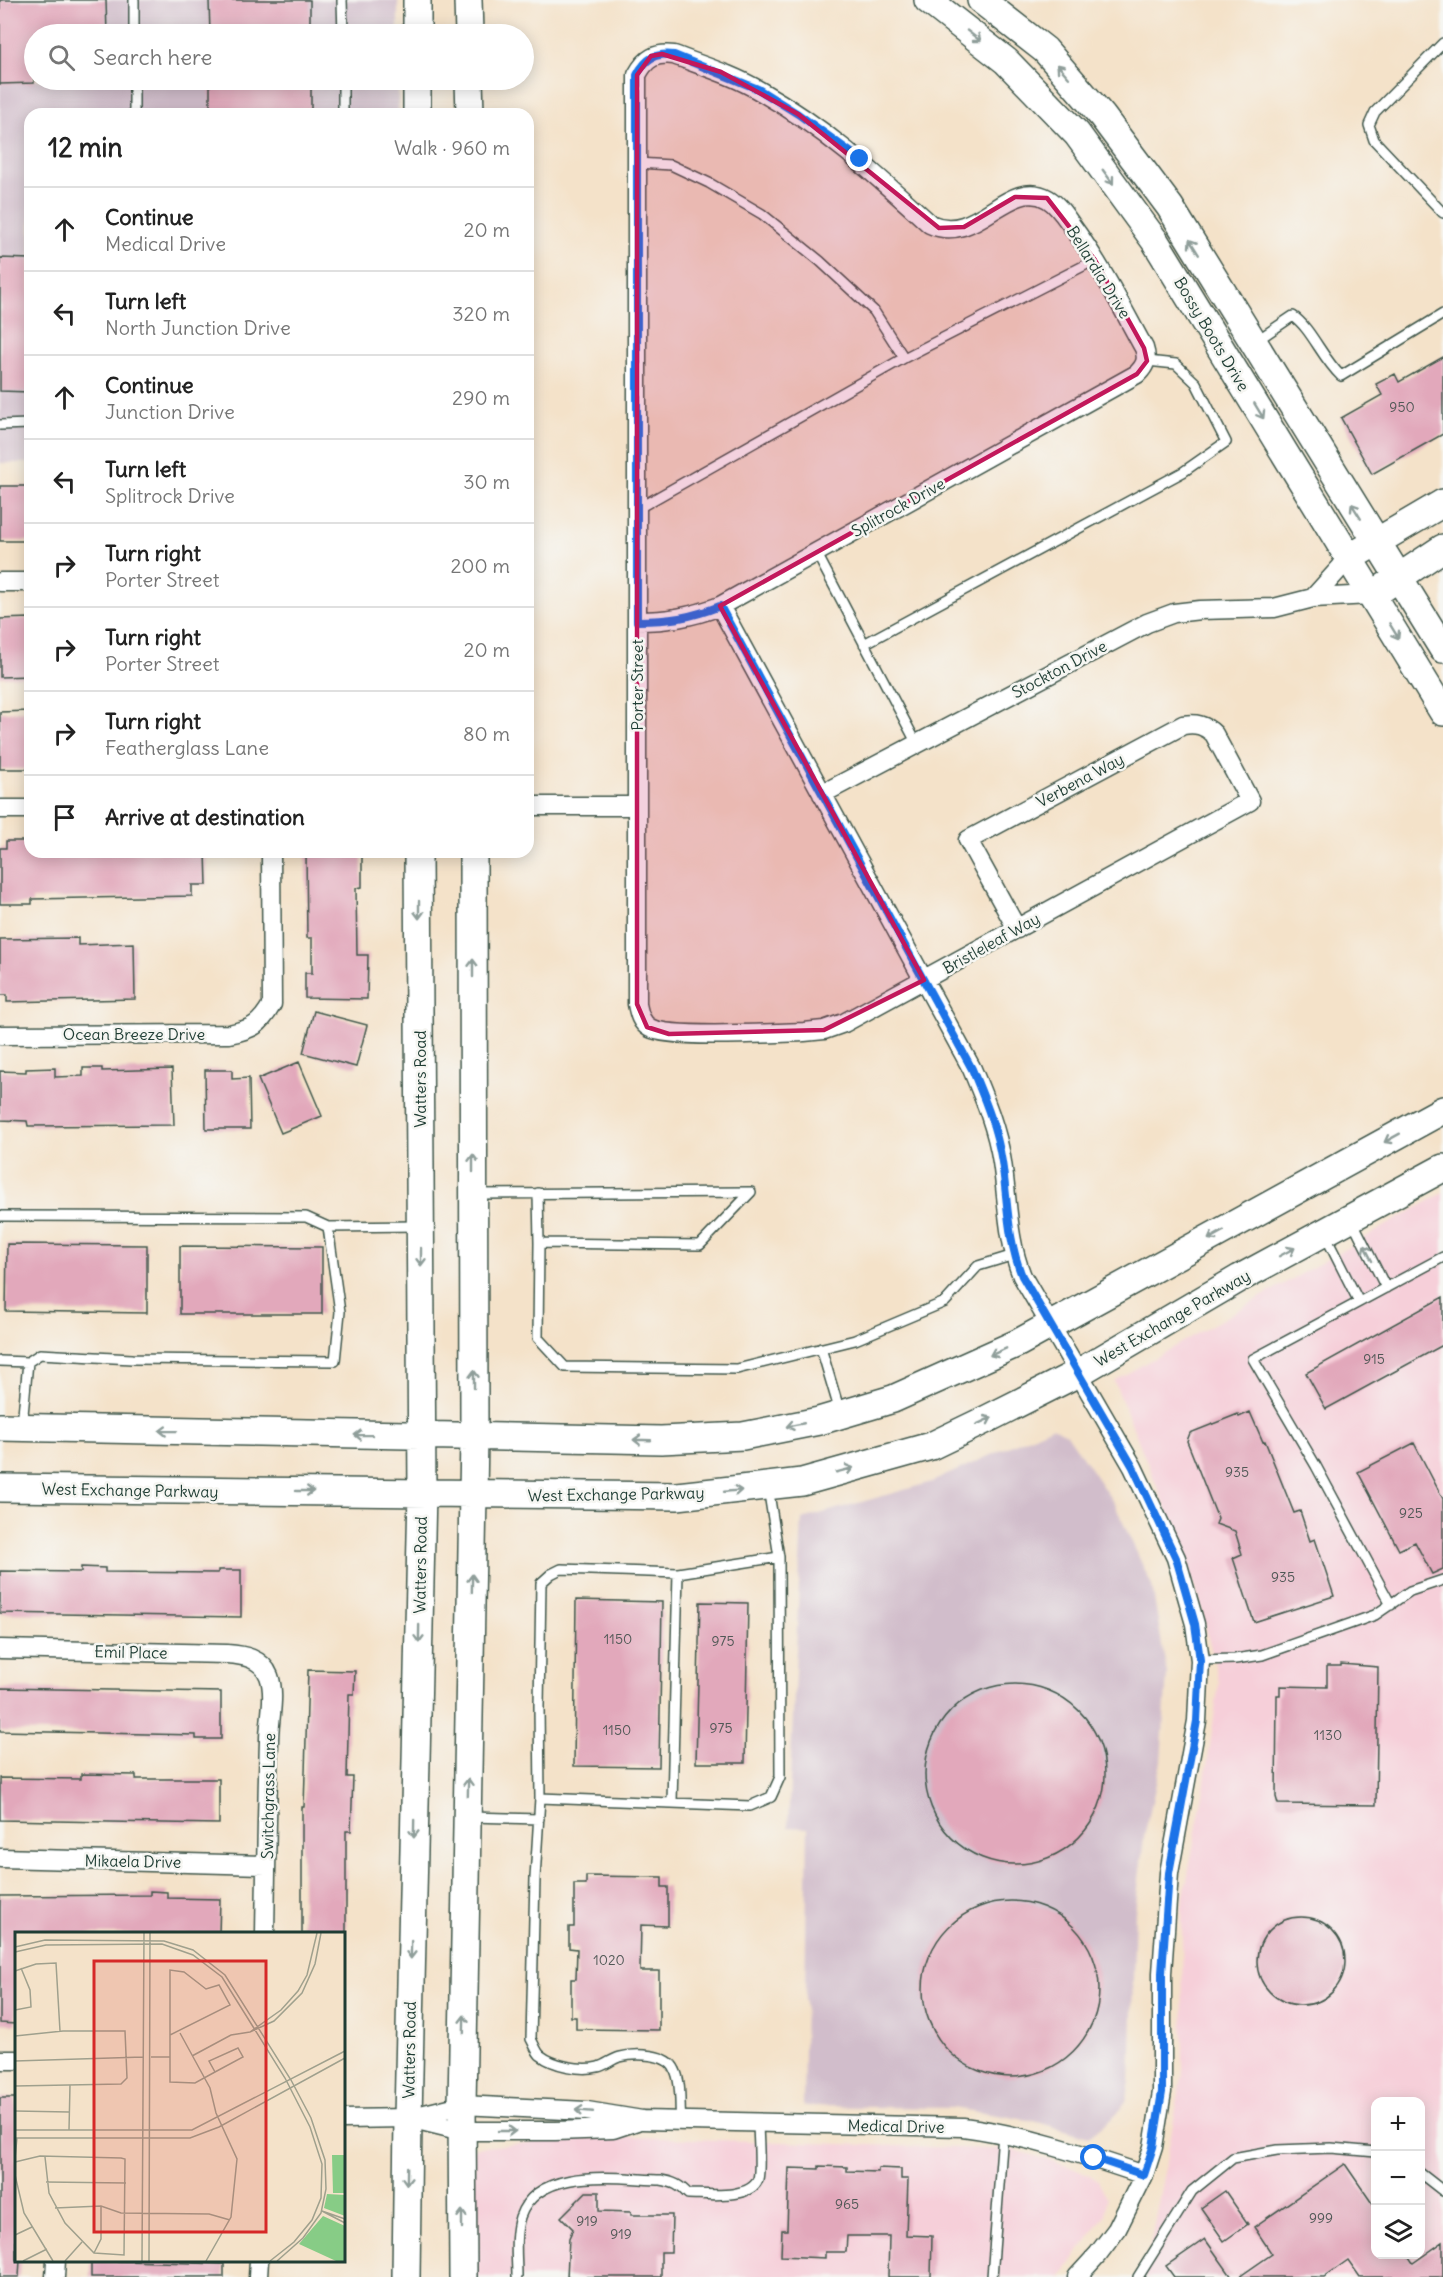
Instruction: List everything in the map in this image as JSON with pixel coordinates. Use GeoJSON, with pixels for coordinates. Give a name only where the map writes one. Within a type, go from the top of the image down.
{"type":"FeatureCollection","features":[{"type":"Feature","properties":{"kind":"main road"},"geometry":{"type":"LineString","coordinates":[[417,0],[417,24]]}},
{"type":"Feature","properties":{"kind":"main road"},"geometry":{"type":"LineString","coordinates":[[468,0],[469,24]]}},
{"type":"Feature","properties":{"kind":"main road","name":"Bossy Boots Drive"},"geometry":{"type":"LineString","coordinates":[[928,0],[1006,61],[1077,134],[1155,241],[1443,712]]}},
{"type":"Feature","properties":{"kind":"main road","name":"Bossy Boots Drive"},"geometry":{"type":"LineString","coordinates":[[981,0],[1045,50],[1102,116],[1170,207],[1443,649]]}},
{"type":"Feature","properties":{"kind":"main road"},"geometry":{"type":"LineString","coordinates":[[417,90],[417,108]]}},
{"type":"Feature","properties":{"kind":"main road"},"geometry":{"type":"LineString","coordinates":[[469,90],[470,108]]}},
{"type":"Feature","properties":{"kind":"main road"},"geometry":{"type":"LineString","coordinates":[[1077,134],[1102,116]]}},
{"type":"Feature","properties":{"kind":"main road"},"geometry":{"type":"LineString","coordinates":[[1349,558],[1443,503]]}},
{"type":"Feature","properties":{"kind":"main road","name":"Stockton Drive"},"geometry":{"type":"LineString","coordinates":[[1371,595],[1443,548]]}},
{"type":"Feature","properties":{"kind":"main road","name":"Watters Road"},"geometry":{"type":"LineString","coordinates":[[406,2277],[422,1492],[418,858]]}},
{"type":"Feature","properties":{"kind":"main road"},"geometry":{"type":"LineString","coordinates":[[463,2277],[462,2104],[474,1437],[473,858]]}},
{"type":"Feature","properties":{"kind":"main road"},"geometry":{"type":"LineString","coordinates":[[11,1427],[661,1440],[743,1436],[819,1421],[893,1399],[1018,1343],[1443,1110]]}},
{"type":"Feature","properties":{"kind":"main road","name":"West Exchange Parkway"},"geometry":{"type":"LineString","coordinates":[[0,1488],[677,1496],[802,1482],[931,1446],[1078,1373],[1240,1278],[1443,1168]]}},
{"type":"Feature","properties":{"kind":"street","name":"Porter Street"},"geometry":{"type":"LineString","coordinates":[[647,1027],[640,1018],[637,1004],[637,75],[651,56],[674,55],[758,89],[798,114],[860,159],[930,224],[947,230],[964,227],[1015,197],[1036,195]]}},
{"type":"Feature","properties":{"kind":"street","name":"Bellardia Drive"},"geometry":{"type":"LineString","coordinates":[[1036,195],[1047,198],[1058,207],[1095,260],[1144,348],[1147,361]]}},
{"type":"Feature","properties":{"kind":"street","name":"Splitrock Drive"},"geometry":{"type":"LineString","coordinates":[[637,621],[685,618],[720,606],[1137,374],[1147,361]]}},
{"type":"Feature","properties":{"kind":"street"},"geometry":{"type":"LineString","coordinates":[[1313,598],[1349,558]]}},
{"type":"Feature","properties":{"kind":"street"},"geometry":{"type":"LineString","coordinates":[[0,582],[24,582]]}},
{"type":"Feature","properties":{"kind":"street","name":"Stockton Drive"},"geometry":{"type":"LineString","coordinates":[[822,794],[1147,623],[1165,616],[1200,609],[1274,608],[1313,598],[1371,595]]}},
{"type":"Feature","properties":{"kind":"street"},"geometry":{"type":"LineString","coordinates":[[720,606],[972,1069],[996,1131],[1008,1224],[1014,1255],[1022,1276],[1133,1467],[1176,1558],[1195,1624],[1200,1660],[1197,1721],[1169,1873],[1162,1973],[1162,2092],[1153,2147],[1144,2175],[1117,2229],[1077,2277]]}},
{"type":"Feature","properties":{"kind":"street","name":"Verbena Way"},"geometry":{"type":"LineString","coordinates":[[1017,929],[968,840],[1183,725],[1191,723],[1208,728],[1214,734],[1250,801]]}},
{"type":"Feature","properties":{"kind":"street","name":"Bristleleaf Way"},"geometry":{"type":"LineString","coordinates":[[647,1027],[669,1034],[804,1032],[824,1030],[844,1023],[1250,801]]}},
{"type":"Feature","properties":{"kind":"street"},"geometry":{"type":"LineString","coordinates":[[534,806],[636,806]]}},
{"type":"Feature","properties":{"kind":"street"},"geometry":{"type":"LineString","coordinates":[[0,809],[24,809]]}},
{"type":"Feature","properties":{"kind":"street","name":"Ocean Breeze Drive"},"geometry":{"type":"LineString","coordinates":[[0,1035],[229,1034],[249,1029],[264,1019],[272,1004],[271,858]]}},
{"type":"Feature","properties":{"kind":"street","name":"Emil Place"},"geometry":{"type":"LineString","coordinates":[[0,1649],[227,1654],[244,1655],[260,1662]]}},
{"type":"Feature","properties":{"kind":"street","name":"Switchgrass Lane"},"geometry":{"type":"LineString","coordinates":[[260,1662],[269,1674],[272,1690],[269,1730],[265,1932]]}},
{"type":"Feature","properties":{"kind":"street","name":"Mikaela Drive"},"geometry":{"type":"LineString","coordinates":[[0,1858],[266,1865]]}},
{"type":"Feature","properties":{"kind":"street","name":"Medical Drive"},"geometry":{"type":"LineString","coordinates":[[408,2118],[462,2104],[587,2111],[642,2120],[963,2127],[1003,2132],[1144,2175]]}},
{"type":"Feature","properties":{"kind":"street"},"geometry":{"type":"LineString","coordinates":[[345,2119],[408,2118]]}},
{"type":"Feature","properties":{"kind":"street","name":"Medical Drive"},"geometry":{"type":"LineString","coordinates":[[408,2118],[462,2131],[555,2131],[613,2128],[642,2120]]}},
{"type":"Feature","properties":{"kind":"street"},"geometry":{"type":"LineString","coordinates":[[55,2277],[56,2262]]}},
{"type":"Feature","properties":{"kind":"street"},"geometry":{"type":"LineString","coordinates":[[258,2277],[259,2262]]}},
{"type":"Feature","properties":{"kind":"lane"},"geometry":{"type":"LineString","coordinates":[[134,0],[134,24]]}},
{"type":"Feature","properties":{"kind":"lane"},"geometry":{"type":"LineString","coordinates":[[342,0],[343,24]]}},
{"type":"Feature","properties":{"kind":"lane"},"geometry":{"type":"LineString","coordinates":[[1443,43],[1375,112],[1369,125],[1374,140],[1443,213]]}},
{"type":"Feature","properties":{"kind":"lane"},"geometry":{"type":"LineString","coordinates":[[134,90],[134,108]]}},
{"type":"Feature","properties":{"kind":"lane"},"geometry":{"type":"LineString","coordinates":[[343,90],[343,108]]}},
{"type":"Feature","properties":{"kind":"lane"},"geometry":{"type":"LineString","coordinates":[[637,163],[671,165],[709,183],[762,214],[820,261],[874,311],[904,358]]}},
{"type":"Feature","properties":{"kind":"lane"},"geometry":{"type":"LineString","coordinates":[[637,508],[904,358],[1095,260]]}},
{"type":"Feature","properties":{"kind":"lane"},"geometry":{"type":"LineString","coordinates":[[1253,343],[1293,316],[1301,322],[1329,364],[1341,376],[1443,314]]}},
{"type":"Feature","properties":{"kind":"lane"},"geometry":{"type":"LineString","coordinates":[[864,644],[1183,472],[1226,442],[1196,383],[1176,364],[1147,361]]}},
{"type":"Feature","properties":{"kind":"lane"},"geometry":{"type":"LineString","coordinates":[[0,425],[24,424]]}},
{"type":"Feature","properties":{"kind":"lane"},"geometry":{"type":"LineString","coordinates":[[816,552],[917,744]]}},
{"type":"Feature","properties":{"kind":"lane"},"geometry":{"type":"LineString","coordinates":[[473,1194],[751,1192],[700,1245],[539,1243]]}},
{"type":"Feature","properties":{"kind":"lane"},"geometry":{"type":"LineString","coordinates":[[538,1193],[538,1338],[565,1367],[737,1369],[855,1340],[945,1302],[978,1266],[1014,1255]]}},
{"type":"Feature","properties":{"kind":"lane"},"geometry":{"type":"LineString","coordinates":[[0,1216],[306,1216],[328,1227],[421,1226]]}},
{"type":"Feature","properties":{"kind":"lane"},"geometry":{"type":"LineString","coordinates":[[1351,1218],[1386,1288]]}},
{"type":"Feature","properties":{"kind":"lane"},"geometry":{"type":"LineString","coordinates":[[0,1361],[28,1362],[40,1354],[132,1359],[335,1361],[340,1312],[328,1227]]}},
{"type":"Feature","properties":{"kind":"lane"},"geometry":{"type":"LineString","coordinates":[[1324,1233],[1359,1302]]}},
{"type":"Feature","properties":{"kind":"lane"},"geometry":{"type":"LineString","coordinates":[[1391,1605],[1316,1466],[1252,1359],[1443,1257]]}},
{"type":"Feature","properties":{"kind":"lane"},"geometry":{"type":"LineString","coordinates":[[821,1348],[840,1414]]}},
{"type":"Feature","properties":{"kind":"lane"},"geometry":{"type":"LineString","coordinates":[[11,1427],[28,1362]]}},
{"type":"Feature","properties":{"kind":"lane"},"geometry":{"type":"LineString","coordinates":[[540,1798],[750,1806],[771,1797],[780,1777],[778,1557],[768,1487]]}},
{"type":"Feature","properties":{"kind":"lane"},"geometry":{"type":"LineString","coordinates":[[681,2121],[676,2070],[670,2062],[661,2058],[619,2057],[598,2067],[580,2068],[552,2062],[538,2053],[531,2039],[535,1878],[540,1798],[541,1583],[561,1569],[678,1573],[778,1557]]}},
{"type":"Feature","properties":{"kind":"lane"},"geometry":{"type":"LineString","coordinates":[[672,1802],[678,1573]]}},
{"type":"Feature","properties":{"kind":"lane"},"geometry":{"type":"LineString","coordinates":[[1200,1660],[1235,1659],[1262,1655],[1351,1625],[1375,1615],[1410,1591],[1443,1580]]}},
{"type":"Feature","properties":{"kind":"lane"},"geometry":{"type":"LineString","coordinates":[[467,1817],[539,1819]]}},
{"type":"Feature","properties":{"kind":"lane"},"geometry":{"type":"LineString","coordinates":[[517,2277],[517,2235],[521,2216],[533,2196],[549,2185],[578,2178],[661,2180],[672,2181],[688,2194],[743,2193],[751,2188],[758,2179],[758,2122]]}},
{"type":"Feature","properties":{"kind":"lane"},"geometry":{"type":"LineString","coordinates":[[992,2277],[1003,2132]]}},
{"type":"Feature","properties":{"kind":"lane"},"geometry":{"type":"LineString","coordinates":[[1138,2277],[1192,2191],[1233,2158],[1277,2150],[1331,2148],[1371,2152]]}},
{"type":"Feature","properties":{"kind":"lane"},"geometry":{"type":"LineString","coordinates":[[1425,2177],[1443,2191]]}},
{"type":"Feature","properties":{"kind":"highlighted area"},"geometry":{"type":"Polygon","coordinates":[[[662,54],[721,72],[798,114],[939,228],[964,227],[1015,197],[1047,198],[1095,260],[1144,348],[1147,361],[1137,374],[720,606],[924,980],[824,1030],[669,1034],[647,1027],[637,1004],[637,75],[651,56],[662,54]]]}},
{"type":"Feature","properties":{"kind":"shaded area"},"geometry":{"type":"Polygon","coordinates":[[[0,0],[398,0],[398,24],[24,24],[24,90],[398,90],[398,108],[24,108],[24,463],[0,463],[0,0]]]}},
{"type":"Feature","properties":{"kind":"shaded area"},"geometry":{"type":"Polygon","coordinates":[[[1443,1193],[1443,2277],[1144,2277],[1183,2072],[1182,1906],[1203,1794],[1219,1682],[1200,1603],[1173,1526],[1114,1381],[1443,1193]]]}},
{"type":"Feature","properties":{"kind":"shaded area"},"geometry":{"type":"Polygon","coordinates":[[[1052,1427],[1067,1434],[1115,1505],[1152,1586],[1167,1674],[1161,1761],[1144,1837],[1135,1912],[1130,2081],[1126,2102],[1116,2115],[1089,2137],[1034,2121],[952,2108],[803,2106],[808,1828],[788,1827],[802,1519],[932,1482],[1052,1427]]]}},
{"type":"Feature","properties":{"kind":"shaded area"},"geometry":{"type":"Polygon","coordinates":[[[603,2136],[1015,2150],[1073,2168],[1098,2180],[1107,2197],[1105,2215],[1061,2277],[474,2277],[473,2148],[603,2136]]]}},
{"type":"Feature","properties":{"kind":"building"},"geometry":{"type":"Polygon","coordinates":[[[0,0],[106,0],[107,24],[24,24],[24,83],[0,84],[0,0]]]}},
{"type":"Feature","properties":{"kind":"building"},"geometry":{"type":"Polygon","coordinates":[[[209,0],[310,0],[310,24],[210,24],[209,0]]]}},
{"type":"Feature","properties":{"kind":"building"},"geometry":{"type":"Polygon","coordinates":[[[210,90],[311,90],[311,108],[210,108],[210,90]]]}},
{"type":"Feature","properties":{"kind":"building"},"geometry":{"type":"Polygon","coordinates":[[[0,258],[24,259],[24,392],[0,391],[0,258]]]}},
{"type":"Feature","properties":{"kind":"building"},"geometry":{"type":"Polygon","coordinates":[[[1443,357],[1443,434],[1372,474],[1341,418],[1382,395],[1376,384],[1395,374],[1399,382],[1443,357]]]}},
{"type":"Feature","properties":{"kind":"building"},"geometry":{"type":"Polygon","coordinates":[[[0,486],[24,486],[24,541],[0,541],[0,486]]]}},
{"type":"Feature","properties":{"kind":"building"},"geometry":{"type":"Polygon","coordinates":[[[24,618],[24,676],[0,677],[0,619],[24,618]]]}},
{"type":"Feature","properties":{"kind":"building"},"geometry":{"type":"Polygon","coordinates":[[[24,711],[24,769],[0,769],[0,712],[24,711]]]}},
{"type":"Feature","properties":{"kind":"building"},"geometry":{"type":"Polygon","coordinates":[[[6,841],[24,841],[24,858],[206,858],[207,885],[192,885],[192,896],[32,899],[32,904],[0,904],[0,848],[6,848],[6,841]]]}},
{"type":"Feature","properties":{"kind":"building"},"geometry":{"type":"Polygon","coordinates":[[[306,858],[362,858],[362,887],[356,888],[357,955],[368,955],[367,999],[305,998],[305,973],[312,973],[312,938],[307,938],[306,858]]]}},
{"type":"Feature","properties":{"kind":"building"},"geometry":{"type":"Polygon","coordinates":[[[78,938],[78,945],[134,943],[135,999],[7,1002],[7,995],[0,995],[0,939],[78,938]]]}},
{"type":"Feature","properties":{"kind":"building"},"geometry":{"type":"Polygon","coordinates":[[[314,1011],[367,1025],[356,1067],[303,1053],[314,1011]]]}},
{"type":"Feature","properties":{"kind":"building"},"geometry":{"type":"Polygon","coordinates":[[[299,1062],[322,1116],[281,1133],[258,1079],[299,1062]]]}},
{"type":"Feature","properties":{"kind":"building"},"geometry":{"type":"Polygon","coordinates":[[[55,1068],[55,1077],[83,1076],[83,1068],[102,1068],[102,1071],[172,1069],[174,1125],[28,1126],[27,1121],[0,1120],[0,1071],[26,1072],[26,1069],[55,1068]]]}},
{"type":"Feature","properties":{"kind":"building"},"geometry":{"type":"Polygon","coordinates":[[[205,1070],[232,1070],[232,1079],[249,1078],[250,1129],[206,1129],[205,1070]]]}},
{"type":"Feature","properties":{"kind":"building"},"geometry":{"type":"Polygon","coordinates":[[[7,1244],[147,1245],[147,1313],[6,1311],[7,1244]]]}},
{"type":"Feature","properties":{"kind":"building"},"geometry":{"type":"Polygon","coordinates":[[[180,1246],[322,1247],[322,1314],[180,1314],[180,1246]]]}},
{"type":"Feature","properties":{"kind":"building"},"geometry":{"type":"Polygon","coordinates":[[[1443,1297],[1443,1345],[1326,1409],[1306,1373],[1443,1297]]]}},
{"type":"Feature","properties":{"kind":"building"},"geometry":{"type":"Polygon","coordinates":[[[1250,1412],[1263,1442],[1265,1441],[1294,1513],[1300,1511],[1310,1541],[1315,1539],[1334,1596],[1254,1622],[1233,1558],[1242,1554],[1235,1531],[1216,1524],[1218,1519],[1187,1441],[1190,1433],[1238,1414],[1239,1417],[1250,1412]]]}},
{"type":"Feature","properties":{"kind":"building"},"geometry":{"type":"Polygon","coordinates":[[[1414,1443],[1443,1499],[1443,1569],[1432,1574],[1415,1542],[1399,1550],[1358,1472],[1414,1443]]]}},
{"type":"Feature","properties":{"kind":"building"},"geometry":{"type":"Polygon","coordinates":[[[81,1567],[105,1568],[105,1572],[218,1573],[218,1570],[241,1570],[241,1617],[0,1613],[0,1571],[81,1572],[81,1567]]]}},
{"type":"Feature","properties":{"kind":"building"},"geometry":{"type":"Polygon","coordinates":[[[576,1600],[662,1602],[659,1767],[574,1766],[576,1600]]]}},
{"type":"Feature","properties":{"kind":"building"},"geometry":{"type":"Polygon","coordinates":[[[700,1602],[748,1603],[745,1763],[696,1763],[700,1602]]]}},
{"type":"Feature","properties":{"kind":"building"},"geometry":{"type":"Polygon","coordinates":[[[1341,1664],[1378,1667],[1376,1805],[1278,1804],[1276,1797],[1277,1695],[1280,1695],[1280,1686],[1327,1687],[1327,1666],[1341,1666],[1341,1664]]]}},
{"type":"Feature","properties":{"kind":"building"},"geometry":{"type":"Polygon","coordinates":[[[308,1670],[355,1671],[354,1694],[349,1694],[347,1777],[353,1777],[351,1831],[346,1831],[346,1934],[345,1932],[302,1932],[302,1807],[304,1807],[308,1670]]]}},
{"type":"Feature","properties":{"kind":"building"},"geometry":{"type":"Polygon","coordinates":[[[1015,1684],[1049,1691],[1078,1711],[1098,1740],[1105,1774],[1098,1808],[1078,1837],[1049,1857],[1015,1864],[981,1857],[952,1837],[932,1808],[925,1774],[932,1740],[952,1711],[981,1691],[1015,1684]]]}},
{"type":"Feature","properties":{"kind":"building"},"geometry":{"type":"Polygon","coordinates":[[[0,1688],[221,1692],[221,1739],[196,1739],[196,1735],[0,1731],[0,1688]]]}},
{"type":"Feature","properties":{"kind":"building"},"geometry":{"type":"Polygon","coordinates":[[[81,1774],[136,1775],[136,1779],[219,1779],[219,1824],[0,1820],[0,1778],[81,1779],[81,1774]]]}},
{"type":"Feature","properties":{"kind":"building"},"geometry":{"type":"Polygon","coordinates":[[[586,1876],[662,1877],[662,1887],[668,1887],[668,1926],[641,1925],[640,1971],[659,1971],[659,2030],[576,2029],[576,2017],[571,2017],[571,1979],[576,1979],[577,1949],[569,1948],[569,1927],[574,1927],[574,1884],[586,1884],[586,1876]]]}},
{"type":"Feature","properties":{"kind":"building"},"geometry":{"type":"Polygon","coordinates":[[[150,1891],[167,1892],[167,1898],[220,1899],[219,1932],[15,1932],[15,2024],[0,2023],[0,1896],[150,1895],[150,1891]]]}},
{"type":"Feature","properties":{"kind":"building"},"geometry":{"type":"Polygon","coordinates":[[[1011,1901],[1028,1902],[1045,1907],[1073,1927],[1093,1955],[1098,1972],[1098,2006],[1093,2023],[1073,2051],[1045,2071],[1028,2076],[1011,2077],[994,2076],[977,2071],[949,2051],[929,2023],[924,2006],[923,1989],[924,1972],[929,1955],[949,1927],[977,1907],[994,1902],[1011,1901]]]}},
{"type":"Feature","properties":{"kind":"building"},"geometry":{"type":"Polygon","coordinates":[[[1301,1917],[1326,1924],[1338,1936],[1345,1961],[1338,1986],[1326,1998],[1301,2005],[1276,1998],[1264,1986],[1257,1961],[1264,1936],[1276,1924],[1301,1917]]]}},
{"type":"Feature","properties":{"kind":"building"},"geometry":{"type":"Polygon","coordinates":[[[0,2098],[15,2098],[15,2262],[20,2262],[19,2277],[0,2277],[0,2098]]]}},
{"type":"Feature","properties":{"kind":"building"},"geometry":{"type":"Polygon","coordinates":[[[1345,2164],[1371,2202],[1371,2259],[1410,2259],[1413,2263],[1419,2259],[1425,2259],[1425,2255],[1443,2242],[1443,2277],[1360,2277],[1348,2260],[1324,2277],[1239,2277],[1272,2254],[1254,2227],[1345,2164]]]}},
{"type":"Feature","properties":{"kind":"building"},"geometry":{"type":"Polygon","coordinates":[[[819,2166],[847,2167],[847,2171],[878,2172],[878,2168],[901,2169],[901,2179],[908,2179],[906,2235],[932,2236],[931,2277],[888,2277],[889,2236],[847,2236],[846,2252],[825,2252],[825,2258],[781,2256],[782,2230],[787,2230],[789,2168],[819,2169],[819,2166]]]}},
{"type":"Feature","properties":{"kind":"building"},"geometry":{"type":"Polygon","coordinates":[[[1225,2191],[1248,2224],[1224,2241],[1201,2208],[1225,2191]]]}},
{"type":"Feature","properties":{"kind":"building"},"geometry":{"type":"Polygon","coordinates":[[[586,2192],[599,2192],[599,2211],[631,2212],[631,2215],[672,2215],[671,2252],[661,2252],[661,2277],[567,2277],[569,2238],[573,2229],[561,2217],[586,2192]]]}},
{"type":"Feature","properties":{"kind":"building"},"geometry":{"type":"Polygon","coordinates":[[[1205,2239],[1232,2277],[1174,2277],[1166,2266],[1205,2239]]]}},
{"type":"Feature","properties":{"kind":"building"},"geometry":{"type":"Polygon","coordinates":[[[91,2262],[224,2264],[224,2277],[91,2277],[91,2262]]]}},
{"type":"Feature","properties":{"kind":"route"},"geometry":{"type":"LineString","coordinates":[[860,159],[798,114],[758,89],[721,72],[674,55],[662,54],[651,56],[637,75],[637,621],[685,618],[720,606],[972,1069],[996,1131],[1008,1224],[1014,1255],[1022,1276],[1133,1467],[1176,1558],[1195,1624],[1200,1660],[1197,1721],[1169,1873],[1162,1973],[1162,2092],[1153,2147],[1144,2175],[1094,2158]]}}]}
